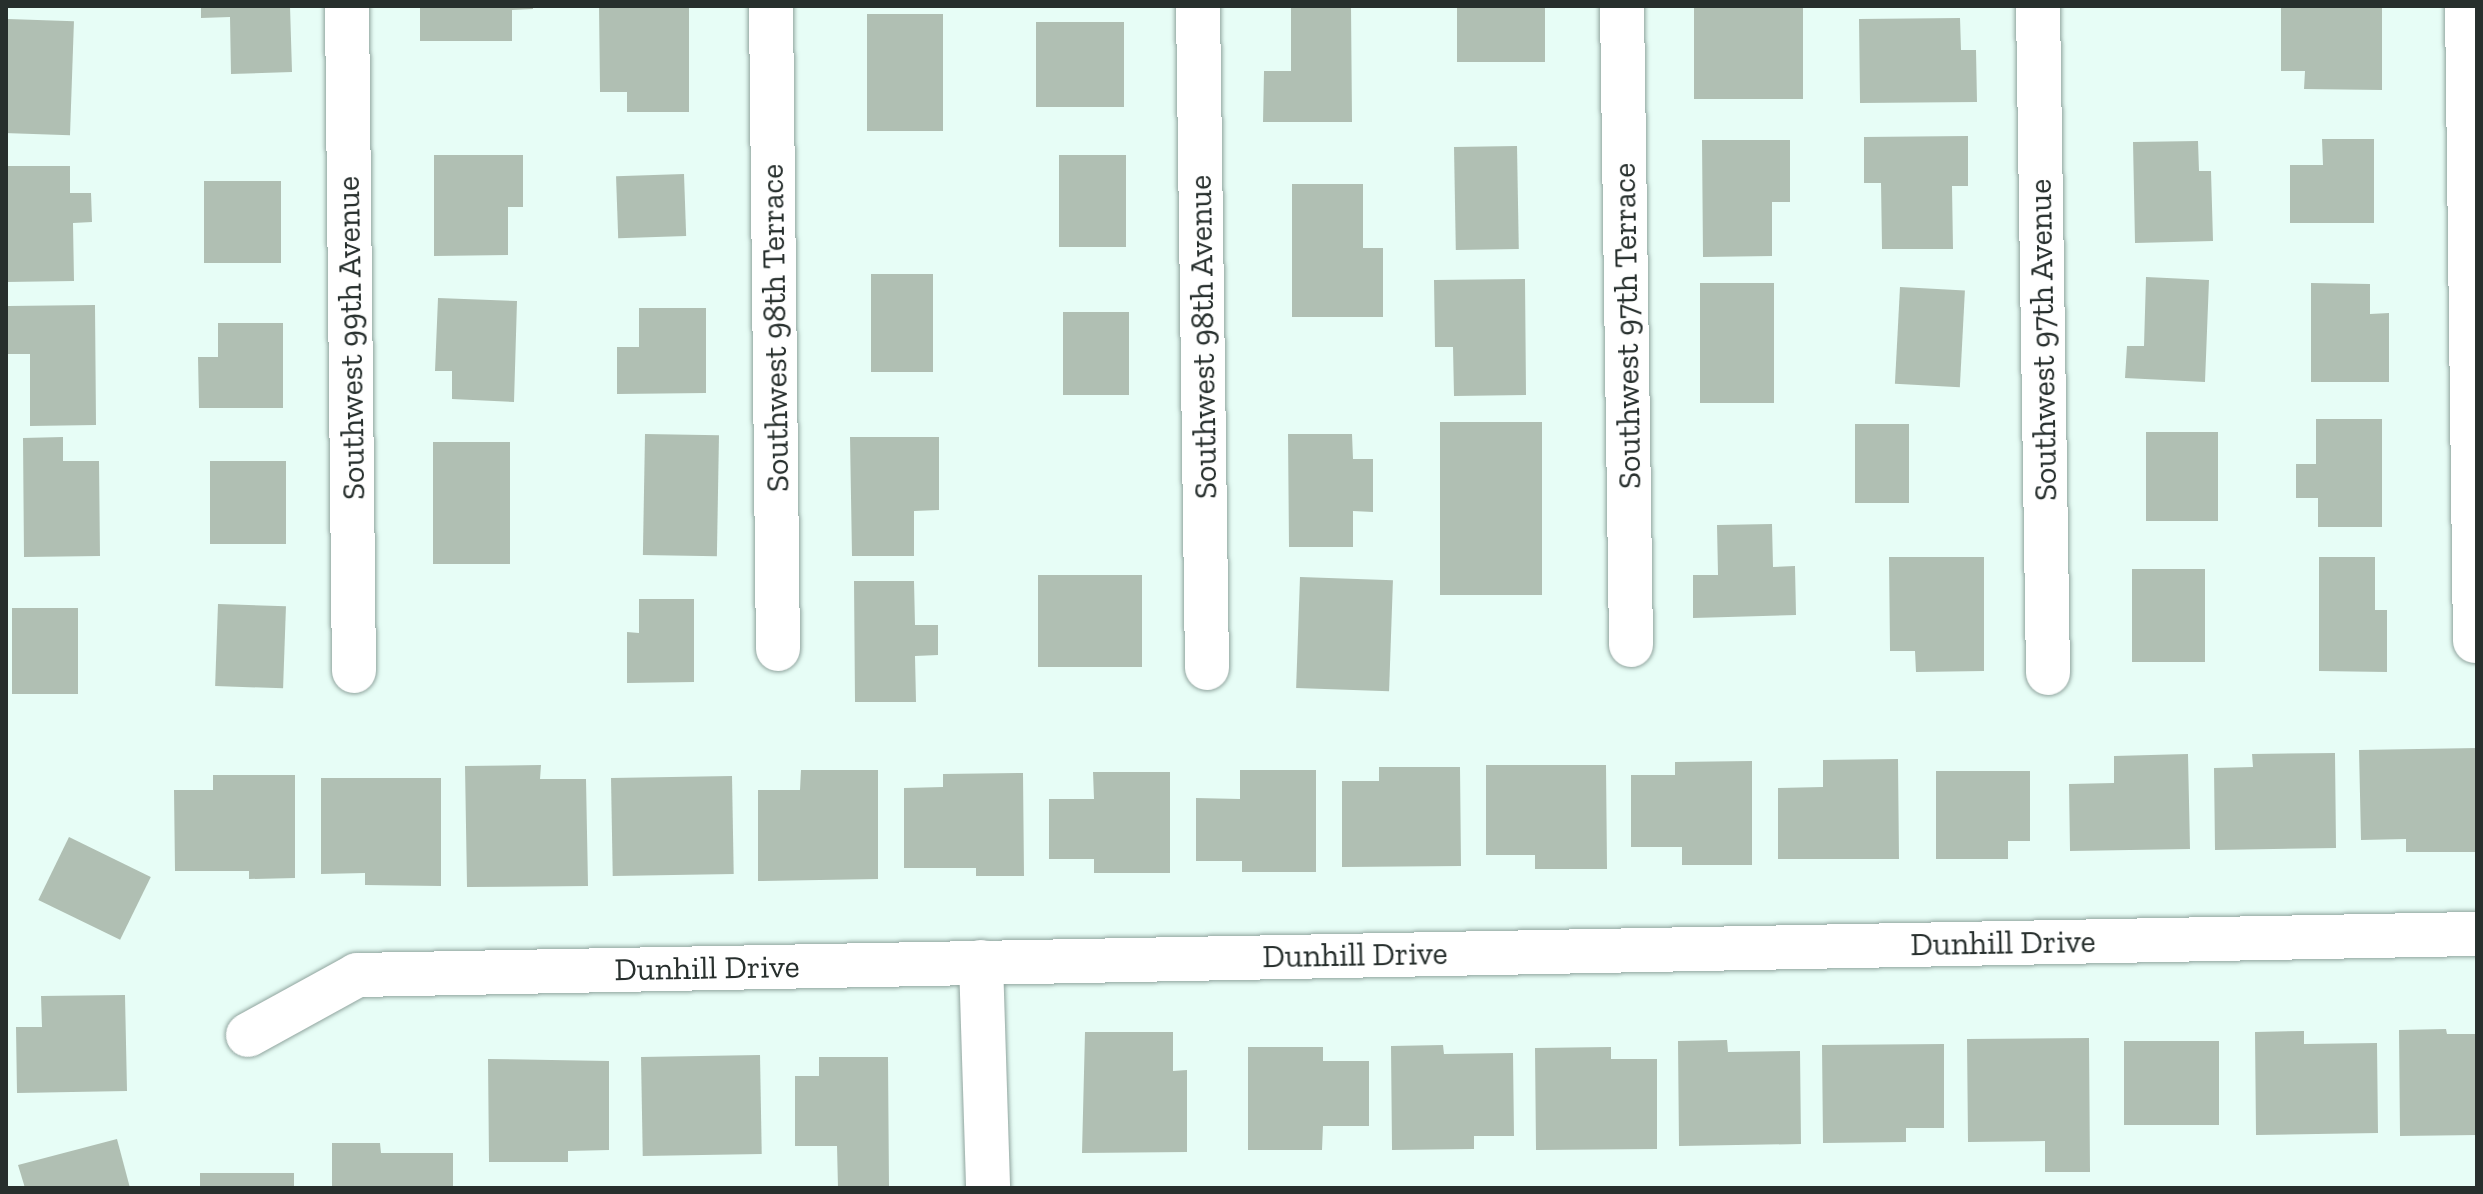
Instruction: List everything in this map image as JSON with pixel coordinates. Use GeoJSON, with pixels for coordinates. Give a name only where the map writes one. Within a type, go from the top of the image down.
{"type":"FeatureCollection","features":[{"type":"Feature","properties":{"kind":"street","name":"Southwest 99th Avenue"},"geometry":{"type":"LineString","coordinates":[[347,6],[354,671]]}},
{"type":"Feature","properties":{"kind":"street","name":"Southwest 98th Terrace"},"geometry":{"type":"LineString","coordinates":[[771,6],[778,649]]}},
{"type":"Feature","properties":{"kind":"street","name":"Southwest 98th Avenue"},"geometry":{"type":"LineString","coordinates":[[1198,6],[1207,668]]}},
{"type":"Feature","properties":{"kind":"street","name":"Southwest 97th Terrace"},"geometry":{"type":"LineString","coordinates":[[1622,6],[1631,645]]}},
{"type":"Feature","properties":{"kind":"street","name":"Southwest 97th Avenue"},"geometry":{"type":"LineString","coordinates":[[2038,6],[2048,673]]}},
{"type":"Feature","properties":{"kind":"street"},"geometry":{"type":"LineString","coordinates":[[2467,6],[2475,641]]}},
{"type":"Feature","properties":{"kind":"street","name":"Dunhill Drive"},"geometry":{"type":"LineString","coordinates":[[248,1035],[357,975],[2477,934]]}},
{"type":"Feature","properties":{"kind":"street"},"geometry":{"type":"LineString","coordinates":[[981,962],[988,1188]]}},
{"type":"Feature","properties":{"kind":"building"},"geometry":{"type":"Polygon","coordinates":[[[201,6],[290,6],[292,72],[231,74],[230,17],[201,18],[201,6]]]}},
{"type":"Feature","properties":{"kind":"building"},"geometry":{"type":"Polygon","coordinates":[[[420,6],[533,6],[533,9],[512,10],[512,41],[420,41],[420,6]]]}},
{"type":"Feature","properties":{"kind":"building"},"geometry":{"type":"Polygon","coordinates":[[[599,6],[689,6],[689,112],[627,112],[627,92],[600,92],[599,6]]]}},
{"type":"Feature","properties":{"kind":"building"},"geometry":{"type":"Polygon","coordinates":[[[1291,6],[1351,6],[1352,122],[1263,122],[1264,71],[1291,71],[1291,6]]]}},
{"type":"Feature","properties":{"kind":"building"},"geometry":{"type":"Polygon","coordinates":[[[1457,6],[1545,6],[1545,62],[1457,62],[1457,6]]]}},
{"type":"Feature","properties":{"kind":"building"},"geometry":{"type":"Polygon","coordinates":[[[1694,6],[1803,6],[1803,99],[1694,99],[1694,6]]]}},
{"type":"Feature","properties":{"kind":"building"},"geometry":{"type":"Polygon","coordinates":[[[2281,6],[2382,6],[2382,90],[2304,89],[2305,71],[2281,71],[2281,6]]]}},
{"type":"Feature","properties":{"kind":"building"},"geometry":{"type":"Polygon","coordinates":[[[867,14],[943,14],[943,131],[867,131],[867,14]]]}},
{"type":"Feature","properties":{"kind":"building"},"geometry":{"type":"Polygon","coordinates":[[[1960,18],[1961,50],[1976,50],[1977,102],[1860,103],[1859,19],[1960,18]]]}},
{"type":"Feature","properties":{"kind":"building"},"geometry":{"type":"Polygon","coordinates":[[[8,19],[74,21],[70,135],[6,133],[8,19]]]}},
{"type":"Feature","properties":{"kind":"building"},"geometry":{"type":"Polygon","coordinates":[[[1036,22],[1124,22],[1124,107],[1036,107],[1036,22]]]}},
{"type":"Feature","properties":{"kind":"building"},"geometry":{"type":"Polygon","coordinates":[[[1968,136],[1968,186],[1952,186],[1953,249],[1882,249],[1881,183],[1864,183],[1864,137],[1968,136]]]}},
{"type":"Feature","properties":{"kind":"building"},"geometry":{"type":"Polygon","coordinates":[[[2322,139],[2374,139],[2374,223],[2290,223],[2290,165],[2323,165],[2322,139]]]}},
{"type":"Feature","properties":{"kind":"building"},"geometry":{"type":"Polygon","coordinates":[[[1702,140],[1790,140],[1790,202],[1772,202],[1772,256],[1703,257],[1702,140]]]}},
{"type":"Feature","properties":{"kind":"building"},"geometry":{"type":"Polygon","coordinates":[[[2198,141],[2199,171],[2211,171],[2213,241],[2135,243],[2133,142],[2198,141]]]}},
{"type":"Feature","properties":{"kind":"building"},"geometry":{"type":"Polygon","coordinates":[[[1517,146],[1519,249],[1456,250],[1454,147],[1517,146]]]}},
{"type":"Feature","properties":{"kind":"building"},"geometry":{"type":"Polygon","coordinates":[[[434,155],[523,155],[523,207],[508,207],[508,255],[434,256],[434,155]]]}},
{"type":"Feature","properties":{"kind":"building"},"geometry":{"type":"Polygon","coordinates":[[[1059,155],[1126,155],[1126,247],[1059,247],[1059,155]]]}},
{"type":"Feature","properties":{"kind":"building"},"geometry":{"type":"Polygon","coordinates":[[[6,166],[70,166],[70,193],[91,193],[92,222],[73,223],[74,281],[6,282],[6,166]]]}},
{"type":"Feature","properties":{"kind":"building"},"geometry":{"type":"Polygon","coordinates":[[[684,174],[686,236],[618,238],[616,176],[684,174]]]}},
{"type":"Feature","properties":{"kind":"building"},"geometry":{"type":"Polygon","coordinates":[[[204,181],[281,181],[281,263],[204,263],[204,181]]]}},
{"type":"Feature","properties":{"kind":"building"},"geometry":{"type":"Polygon","coordinates":[[[1292,184],[1363,184],[1363,248],[1383,248],[1383,317],[1292,317],[1292,184]]]}},
{"type":"Feature","properties":{"kind":"building"},"geometry":{"type":"Polygon","coordinates":[[[871,274],[933,274],[933,372],[871,372],[871,274]]]}},
{"type":"Feature","properties":{"kind":"building"},"geometry":{"type":"Polygon","coordinates":[[[2146,277],[2209,280],[2205,382],[2125,378],[2127,346],[2144,346],[2146,277]]]}},
{"type":"Feature","properties":{"kind":"building"},"geometry":{"type":"Polygon","coordinates":[[[1525,279],[1526,395],[1454,396],[1453,347],[1435,347],[1434,280],[1525,279]]]}},
{"type":"Feature","properties":{"kind":"building"},"geometry":{"type":"Polygon","coordinates":[[[1700,283],[1774,283],[1774,403],[1700,403],[1700,283]]]}},
{"type":"Feature","properties":{"kind":"building"},"geometry":{"type":"Polygon","coordinates":[[[2311,283],[2370,284],[2370,314],[2389,313],[2389,382],[2311,382],[2311,283]]]}},
{"type":"Feature","properties":{"kind":"building"},"geometry":{"type":"Polygon","coordinates":[[[1900,287],[1965,290],[1960,387],[1895,384],[1900,287]]]}},
{"type":"Feature","properties":{"kind":"building"},"geometry":{"type":"Polygon","coordinates":[[[438,298],[517,301],[514,402],[452,399],[452,371],[435,371],[438,298]]]}},
{"type":"Feature","properties":{"kind":"building"},"geometry":{"type":"Polygon","coordinates":[[[95,305],[96,425],[30,426],[30,354],[8,354],[8,306],[95,305]]]}},
{"type":"Feature","properties":{"kind":"building"},"geometry":{"type":"Polygon","coordinates":[[[639,308],[706,308],[706,393],[617,394],[617,347],[639,347],[639,308]]]}},
{"type":"Feature","properties":{"kind":"building"},"geometry":{"type":"Polygon","coordinates":[[[1063,312],[1129,312],[1129,395],[1063,395],[1063,312]]]}},
{"type":"Feature","properties":{"kind":"building"},"geometry":{"type":"Polygon","coordinates":[[[218,323],[283,323],[283,408],[199,408],[198,357],[218,357],[218,323]]]}},
{"type":"Feature","properties":{"kind":"building"},"geometry":{"type":"Polygon","coordinates":[[[2316,419],[2382,419],[2382,527],[2318,527],[2318,498],[2296,498],[2296,464],[2316,464],[2316,419]]]}},
{"type":"Feature","properties":{"kind":"building"},"geometry":{"type":"Polygon","coordinates":[[[1440,422],[1542,422],[1542,595],[1440,595],[1440,422]]]}},
{"type":"Feature","properties":{"kind":"building"},"geometry":{"type":"Polygon","coordinates":[[[1855,424],[1909,424],[1909,503],[1855,503],[1855,424]]]}},
{"type":"Feature","properties":{"kind":"building"},"geometry":{"type":"Polygon","coordinates":[[[2146,432],[2218,432],[2218,521],[2146,521],[2146,432]]]}},
{"type":"Feature","properties":{"kind":"building"},"geometry":{"type":"Polygon","coordinates":[[[645,434],[719,435],[717,556],[643,555],[645,434]]]}},
{"type":"Feature","properties":{"kind":"building"},"geometry":{"type":"Polygon","coordinates":[[[1288,434],[1352,434],[1353,459],[1373,459],[1373,512],[1353,511],[1353,547],[1289,547],[1288,434]]]}},
{"type":"Feature","properties":{"kind":"building"},"geometry":{"type":"Polygon","coordinates":[[[63,437],[63,461],[99,461],[100,556],[24,557],[23,438],[63,437]]]}},
{"type":"Feature","properties":{"kind":"building"},"geometry":{"type":"Polygon","coordinates":[[[850,437],[939,437],[939,510],[914,511],[914,556],[852,556],[850,437]]]}},
{"type":"Feature","properties":{"kind":"building"},"geometry":{"type":"Polygon","coordinates":[[[433,442],[510,442],[510,564],[433,564],[433,442]]]}},
{"type":"Feature","properties":{"kind":"building"},"geometry":{"type":"Polygon","coordinates":[[[210,461],[286,461],[286,544],[210,544],[210,461]]]}},
{"type":"Feature","properties":{"kind":"building"},"geometry":{"type":"Polygon","coordinates":[[[1772,524],[1773,567],[1795,566],[1796,615],[1693,618],[1693,575],[1718,575],[1717,525],[1772,524]]]}},
{"type":"Feature","properties":{"kind":"building"},"geometry":{"type":"Polygon","coordinates":[[[1889,557],[1984,557],[1984,671],[1916,672],[1915,651],[1890,651],[1889,557]]]}},
{"type":"Feature","properties":{"kind":"building"},"geometry":{"type":"Polygon","coordinates":[[[2319,557],[2375,557],[2375,610],[2387,610],[2387,672],[2319,671],[2319,557]]]}},
{"type":"Feature","properties":{"kind":"building"},"geometry":{"type":"Polygon","coordinates":[[[2132,569],[2205,569],[2205,662],[2132,662],[2132,569]]]}},
{"type":"Feature","properties":{"kind":"building"},"geometry":{"type":"Polygon","coordinates":[[[1038,575],[1142,575],[1142,667],[1038,667],[1038,575]]]}},
{"type":"Feature","properties":{"kind":"building"},"geometry":{"type":"Polygon","coordinates":[[[1300,577],[1393,580],[1389,691],[1296,688],[1300,577]]]}},
{"type":"Feature","properties":{"kind":"building"},"geometry":{"type":"Polygon","coordinates":[[[854,581],[914,581],[915,625],[938,625],[938,655],[915,656],[916,702],[855,702],[854,581]]]}},
{"type":"Feature","properties":{"kind":"building"},"geometry":{"type":"Polygon","coordinates":[[[639,599],[694,599],[694,682],[627,683],[627,632],[639,633],[639,599]]]}},
{"type":"Feature","properties":{"kind":"building"},"geometry":{"type":"Polygon","coordinates":[[[218,604],[286,606],[283,688],[215,686],[218,604]]]}},
{"type":"Feature","properties":{"kind":"building"},"geometry":{"type":"Polygon","coordinates":[[[12,608],[78,608],[78,694],[12,694],[12,608]]]}},
{"type":"Feature","properties":{"kind":"building"},"geometry":{"type":"Polygon","coordinates":[[[2477,748],[2477,852],[2406,852],[2406,839],[2361,840],[2359,750],[2477,748]]]}},
{"type":"Feature","properties":{"kind":"building"},"geometry":{"type":"Polygon","coordinates":[[[2335,753],[2336,848],[2215,850],[2214,768],[2253,767],[2252,754],[2335,753]]]}},
{"type":"Feature","properties":{"kind":"building"},"geometry":{"type":"Polygon","coordinates":[[[2188,754],[2190,849],[2070,851],[2069,784],[2114,783],[2114,756],[2188,754]]]}},
{"type":"Feature","properties":{"kind":"building"},"geometry":{"type":"Polygon","coordinates":[[[1898,759],[1899,859],[1778,859],[1778,788],[1823,787],[1823,760],[1898,759]]]}},
{"type":"Feature","properties":{"kind":"building"},"geometry":{"type":"Polygon","coordinates":[[[1752,761],[1752,865],[1682,865],[1682,847],[1631,847],[1631,775],[1675,775],[1675,762],[1752,761]]]}},
{"type":"Feature","properties":{"kind":"building"},"geometry":{"type":"Polygon","coordinates":[[[541,765],[540,779],[586,779],[588,886],[467,887],[465,766],[541,765]]]}},
{"type":"Feature","properties":{"kind":"building"},"geometry":{"type":"Polygon","coordinates":[[[1486,765],[1606,765],[1607,869],[1535,869],[1535,855],[1486,855],[1486,765]]]}},
{"type":"Feature","properties":{"kind":"building"},"geometry":{"type":"Polygon","coordinates":[[[1379,767],[1460,767],[1461,866],[1342,867],[1342,781],[1379,781],[1379,767]]]}},
{"type":"Feature","properties":{"kind":"building"},"geometry":{"type":"Polygon","coordinates":[[[801,770],[878,770],[878,879],[758,881],[758,790],[800,790],[801,770]]]}},
{"type":"Feature","properties":{"kind":"building"},"geometry":{"type":"Polygon","coordinates":[[[1240,770],[1316,770],[1316,872],[1242,872],[1242,861],[1196,861],[1196,798],[1240,799],[1240,770]]]}},
{"type":"Feature","properties":{"kind":"building"},"geometry":{"type":"Polygon","coordinates":[[[1936,771],[2030,771],[2030,841],[2008,841],[2008,859],[1936,859],[1936,771]]]}},
{"type":"Feature","properties":{"kind":"building"},"geometry":{"type":"Polygon","coordinates":[[[1093,772],[1170,772],[1170,873],[1094,873],[1094,859],[1049,859],[1049,799],[1094,799],[1093,772]]]}},
{"type":"Feature","properties":{"kind":"building"},"geometry":{"type":"Polygon","coordinates":[[[1023,773],[1024,876],[976,876],[976,868],[904,868],[904,788],[943,787],[943,774],[1023,773]]]}},
{"type":"Feature","properties":{"kind":"building"},"geometry":{"type":"Polygon","coordinates":[[[213,775],[295,775],[295,878],[249,879],[249,871],[175,871],[174,790],[213,790],[213,775]]]}},
{"type":"Feature","properties":{"kind":"building"},"geometry":{"type":"Polygon","coordinates":[[[732,776],[734,874],[613,876],[611,778],[732,776]]]}},
{"type":"Feature","properties":{"kind":"building"},"geometry":{"type":"Polygon","coordinates":[[[321,778],[441,778],[441,886],[365,885],[365,873],[321,874],[321,778]]]}},
{"type":"Feature","properties":{"kind":"building"},"geometry":{"type":"Polygon","coordinates":[[[69,837],[151,877],[120,940],[38,900],[69,837]]]}},
{"type":"Feature","properties":{"kind":"building"},"geometry":{"type":"Polygon","coordinates":[[[125,995],[127,1091],[17,1093],[16,1027],[42,1027],[41,996],[125,995]]]}},
{"type":"Feature","properties":{"kind":"building"},"geometry":{"type":"Polygon","coordinates":[[[2446,1029],[2447,1034],[2477,1034],[2477,1135],[2400,1136],[2399,1030],[2446,1029]]]}},
{"type":"Feature","properties":{"kind":"building"},"geometry":{"type":"Polygon","coordinates":[[[2304,1031],[2304,1044],[2377,1043],[2378,1133],[2256,1135],[2255,1032],[2304,1031]]]}},
{"type":"Feature","properties":{"kind":"building"},"geometry":{"type":"Polygon","coordinates":[[[1085,1032],[1173,1032],[1173,1071],[1187,1070],[1187,1152],[1082,1153],[1085,1032]]]}},
{"type":"Feature","properties":{"kind":"building"},"geometry":{"type":"Polygon","coordinates":[[[2089,1038],[2090,1172],[2045,1172],[2045,1141],[1968,1142],[1967,1039],[2089,1038]]]}},
{"type":"Feature","properties":{"kind":"building"},"geometry":{"type":"Polygon","coordinates":[[[1727,1040],[1728,1052],[1800,1051],[1801,1144],[1679,1146],[1678,1041],[1727,1040]]]}},
{"type":"Feature","properties":{"kind":"building"},"geometry":{"type":"Polygon","coordinates":[[[2124,1041],[2219,1041],[2219,1125],[2124,1125],[2124,1041]]]}},
{"type":"Feature","properties":{"kind":"building"},"geometry":{"type":"Polygon","coordinates":[[[1944,1044],[1944,1128],[1906,1128],[1906,1142],[1823,1143],[1822,1045],[1944,1044]]]}},
{"type":"Feature","properties":{"kind":"building"},"geometry":{"type":"Polygon","coordinates":[[[1443,1045],[1444,1054],[1513,1053],[1514,1136],[1474,1136],[1474,1149],[1392,1150],[1391,1046],[1443,1045]]]}},
{"type":"Feature","properties":{"kind":"building"},"geometry":{"type":"Polygon","coordinates":[[[1248,1047],[1323,1047],[1323,1061],[1369,1061],[1369,1126],[1323,1126],[1322,1150],[1248,1150],[1248,1047]]]}},
{"type":"Feature","properties":{"kind":"building"},"geometry":{"type":"Polygon","coordinates":[[[1611,1047],[1611,1059],[1657,1059],[1657,1149],[1536,1150],[1535,1048],[1611,1047]]]}},
{"type":"Feature","properties":{"kind":"building"},"geometry":{"type":"Polygon","coordinates":[[[760,1055],[762,1154],[643,1156],[641,1057],[760,1055]]]}},
{"type":"Feature","properties":{"kind":"building"},"geometry":{"type":"Polygon","coordinates":[[[819,1057],[888,1057],[889,1188],[838,1188],[837,1146],[795,1146],[795,1076],[819,1076],[819,1057]]]}},
{"type":"Feature","properties":{"kind":"building"},"geometry":{"type":"Polygon","coordinates":[[[488,1059],[609,1061],[609,1150],[568,1151],[568,1162],[489,1162],[488,1059]]]}},
{"type":"Feature","properties":{"kind":"building"},"geometry":{"type":"Polygon","coordinates":[[[117,1139],[130,1188],[25,1188],[18,1165],[117,1139]]]}},
{"type":"Feature","properties":{"kind":"building"},"geometry":{"type":"Polygon","coordinates":[[[332,1143],[380,1143],[381,1153],[453,1153],[453,1188],[332,1188],[332,1143]]]}},
{"type":"Feature","properties":{"kind":"building"},"geometry":{"type":"Polygon","coordinates":[[[200,1173],[294,1173],[294,1188],[200,1188],[200,1173]]]}}]}
